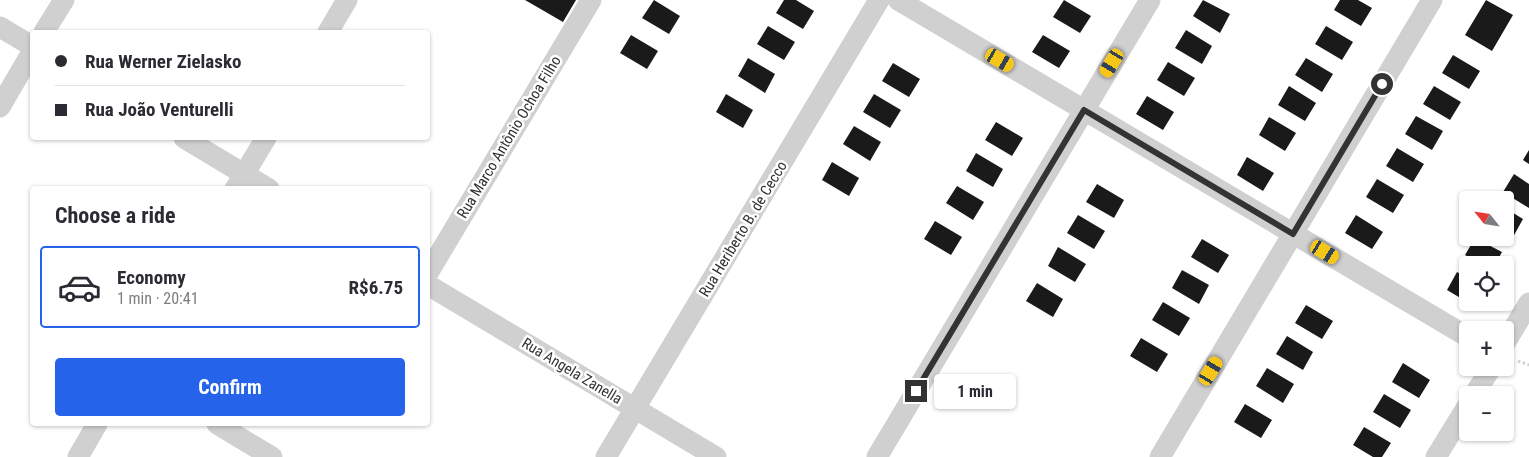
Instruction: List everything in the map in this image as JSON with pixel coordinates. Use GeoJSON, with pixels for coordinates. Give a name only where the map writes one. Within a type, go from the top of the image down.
{"type":"FeatureCollection","features":[{"type":"Feature","properties":{"kind":"street"},"geometry":{"type":"LineString","coordinates":[[45,30],[64,0]]}},
{"type":"Feature","properties":{"kind":"street"},"geometry":{"type":"LineString","coordinates":[[329,30],[348,0]]}},
{"type":"Feature","properties":{"kind":"street","name":"Rua Marco Antônio Ochoa Filho"},"geometry":{"type":"LineString","coordinates":[[430,270],[591,0]]}},
{"type":"Feature","properties":{"kind":"street","name":"Rua Heriberto B. de Cecco"},"geometry":{"type":"LineString","coordinates":[[606,457],[879,0]]}},
{"type":"Feature","properties":{"kind":"street"},"geometry":{"type":"LineString","coordinates":[[898,0],[1459,332]]}},
{"type":"Feature","properties":{"kind":"street"},"geometry":{"type":"LineString","coordinates":[[877,457],[1150,0]]}},
{"type":"Feature","properties":{"kind":"street"},"geometry":{"type":"LineString","coordinates":[[1160,457],[1432,0]]}},
{"type":"Feature","properties":{"kind":"street"},"geometry":{"type":"LineString","coordinates":[[0,27],[30,45]]}},
{"type":"Feature","properties":{"kind":"street"},"geometry":{"type":"LineString","coordinates":[[0,107],[30,55]]}},
{"type":"Feature","properties":{"kind":"street"},"geometry":{"type":"LineString","coordinates":[[187,140],[240,181],[258,186]]}},
{"type":"Feature","properties":{"kind":"street"},"geometry":{"type":"LineString","coordinates":[[240,181],[265,140]]}},
{"type":"Feature","properties":{"kind":"street","name":"Rua Angela Zanella"},"geometry":{"type":"LineString","coordinates":[[430,286],[716,457]]}},
{"type":"Feature","properties":{"kind":"street"},"geometry":{"type":"LineString","coordinates":[[1514,329],[1529,303]]}},
{"type":"Feature","properties":{"kind":"street"},"geometry":{"type":"LineString","coordinates":[[1436,457],[1459,420]]}},
{"type":"Feature","properties":{"kind":"street"},"geometry":{"type":"LineString","coordinates":[[78,457],[96,426]]}},
{"type":"Feature","properties":{"kind":"street"},"geometry":{"type":"LineString","coordinates":[[220,426],[272,457]]}},
{"type":"Feature","properties":{"kind":"building"},"geometry":{"type":"Polygon","coordinates":[[[525,0],[576,0],[563,22],[525,0]]]}},
{"type":"Feature","properties":{"kind":"building"},"geometry":{"type":"Polygon","coordinates":[[[654,0],[680,16],[669,34],[642,18],[654,0]]]}},
{"type":"Feature","properties":{"kind":"building"},"geometry":{"type":"Polygon","coordinates":[[[784,0],[796,0],[814,11],[803,29],[776,13],[784,0]]]}},
{"type":"Feature","properties":{"kind":"building"},"geometry":{"type":"Polygon","coordinates":[[[1064,0],[1091,16],[1080,33],[1053,17],[1064,0]]]}},
{"type":"Feature","properties":{"kind":"building"},"geometry":{"type":"Polygon","coordinates":[[[1203,0],[1230,14],[1220,33],[1193,16],[1203,0]]]}},
{"type":"Feature","properties":{"kind":"building"},"geometry":{"type":"Polygon","coordinates":[[[1340,0],[1358,0],[1372,8],[1361,26],[1334,10],[1340,0]]]}},
{"type":"Feature","properties":{"kind":"building"},"geometry":{"type":"Polygon","coordinates":[[[1486,0],[1513,15],[1492,51],[1465,35],[1486,0]]]}},
{"type":"Feature","properties":{"kind":"building"},"geometry":{"type":"Polygon","coordinates":[[[768,26],[795,42],[784,60],[757,44],[768,26]]]}},
{"type":"Feature","properties":{"kind":"building"},"geometry":{"type":"Polygon","coordinates":[[[1326,26],[1353,42],[1342,60],[1315,44],[1326,26]]]}},
{"type":"Feature","properties":{"kind":"building"},"geometry":{"type":"Polygon","coordinates":[[[1186,30],[1212,46],[1202,64],[1175,48],[1186,30]]]}},
{"type":"Feature","properties":{"kind":"building"},"geometry":{"type":"Polygon","coordinates":[[[631,35],[658,51],[647,69],[620,53],[631,35]]]}},
{"type":"Feature","properties":{"kind":"building"},"geometry":{"type":"Polygon","coordinates":[[[1043,35],[1070,51],[1059,68],[1032,52],[1043,35]]]}},
{"type":"Feature","properties":{"kind":"building"},"geometry":{"type":"Polygon","coordinates":[[[1453,55],[1480,71],[1469,89],[1442,73],[1453,55]]]}},
{"type":"Feature","properties":{"kind":"building"},"geometry":{"type":"Polygon","coordinates":[[[748,58],[775,74],[765,93],[738,76],[748,58]]]}},
{"type":"Feature","properties":{"kind":"building"},"geometry":{"type":"Polygon","coordinates":[[[1306,58],[1333,74],[1322,92],[1295,75],[1306,58]]]}},
{"type":"Feature","properties":{"kind":"building"},"geometry":{"type":"Polygon","coordinates":[[[1168,62],[1195,78],[1184,96],[1157,80],[1168,62]]]}},
{"type":"Feature","properties":{"kind":"building"},"geometry":{"type":"Polygon","coordinates":[[[893,63],[920,79],[909,97],[882,81],[893,63]]]}},
{"type":"Feature","properties":{"kind":"building"},"geometry":{"type":"Polygon","coordinates":[[[1289,86],[1316,103],[1305,121],[1278,105],[1289,86]]]}},
{"type":"Feature","properties":{"kind":"building"},"geometry":{"type":"Polygon","coordinates":[[[1434,86],[1461,102],[1450,120],[1423,104],[1434,86]]]}},
{"type":"Feature","properties":{"kind":"building"},"geometry":{"type":"Polygon","coordinates":[[[726,94],[753,110],[743,128],[716,112],[726,94]]]}},
{"type":"Feature","properties":{"kind":"building"},"geometry":{"type":"Polygon","coordinates":[[[874,94],[901,110],[890,128],[863,112],[874,94]]]}},
{"type":"Feature","properties":{"kind":"building"},"geometry":{"type":"Polygon","coordinates":[[[1147,96],[1174,112],[1163,130],[1136,114],[1147,96]]]}},
{"type":"Feature","properties":{"kind":"building"},"geometry":{"type":"Polygon","coordinates":[[[1416,116],[1443,131],[1432,150],[1405,134],[1416,116]]]}},
{"type":"Feature","properties":{"kind":"building"},"geometry":{"type":"Polygon","coordinates":[[[1269,117],[1296,133],[1285,151],[1259,135],[1269,117]]]}},
{"type":"Feature","properties":{"kind":"building"},"geometry":{"type":"Polygon","coordinates":[[[996,122],[1023,138],[1012,156],[985,140],[996,122]]]}},
{"type":"Feature","properties":{"kind":"building"},"geometry":{"type":"Polygon","coordinates":[[[854,126],[881,142],[870,161],[843,144],[854,126]]]}},
{"type":"Feature","properties":{"kind":"building"},"geometry":{"type":"Polygon","coordinates":[[[1397,148],[1424,164],[1413,182],[1386,166],[1397,148]]]}},
{"type":"Feature","properties":{"kind":"building"},"geometry":{"type":"Polygon","coordinates":[[[1529,150],[1529,164],[1523,160],[1529,150]]]}},
{"type":"Feature","properties":{"kind":"building"},"geometry":{"type":"Polygon","coordinates":[[[976,153],[1003,169],[993,187],[966,171],[976,153]]]}},
{"type":"Feature","properties":{"kind":"building"},"geometry":{"type":"Polygon","coordinates":[[[1247,157],[1274,173],[1263,191],[1237,175],[1247,157]]]}},
{"type":"Feature","properties":{"kind":"building"},"geometry":{"type":"Polygon","coordinates":[[[832,162],[859,178],[849,196],[822,180],[832,162]]]}},
{"type":"Feature","properties":{"kind":"building"},"geometry":{"type":"Polygon","coordinates":[[[1514,174],[1529,184],[1529,208],[1514,199],[1514,191],[1504,191],[1514,174]]]}},
{"type":"Feature","properties":{"kind":"building"},"geometry":{"type":"Polygon","coordinates":[[[1377,179],[1404,195],[1393,213],[1366,197],[1377,179]]]}},
{"type":"Feature","properties":{"kind":"building"},"geometry":{"type":"Polygon","coordinates":[[[1097,184],[1124,200],[1114,218],[1086,202],[1097,184]]]}},
{"type":"Feature","properties":{"kind":"building"},"geometry":{"type":"Polygon","coordinates":[[[957,186],[984,202],[973,220],[946,203],[957,186]]]}},
{"type":"Feature","properties":{"kind":"building"},"geometry":{"type":"Polygon","coordinates":[[[1514,214],[1523,219],[1514,235],[1514,214]]]}},
{"type":"Feature","properties":{"kind":"building"},"geometry":{"type":"Polygon","coordinates":[[[1078,215],[1105,231],[1094,249],[1067,233],[1078,215]]]}},
{"type":"Feature","properties":{"kind":"building"},"geometry":{"type":"Polygon","coordinates":[[[1356,215],[1383,232],[1372,249],[1345,233],[1356,215]]]}},
{"type":"Feature","properties":{"kind":"building"},"geometry":{"type":"Polygon","coordinates":[[[935,221],[962,237],[951,255],[924,239],[935,221]]]}},
{"type":"Feature","properties":{"kind":"building"},"geometry":{"type":"Polygon","coordinates":[[[1202,239],[1229,255],[1218,273],[1191,257],[1202,239]]]}},
{"type":"Feature","properties":{"kind":"building"},"geometry":{"type":"Polygon","coordinates":[[[1470,246],[1490,246],[1502,252],[1500,256],[1465,255],[1470,246]]]}},
{"type":"Feature","properties":{"kind":"building"},"geometry":{"type":"Polygon","coordinates":[[[1058,247],[1086,264],[1075,282],[1048,266],[1058,247]]]}},
{"type":"Feature","properties":{"kind":"building"},"geometry":{"type":"Polygon","coordinates":[[[1182,270],[1209,285],[1199,304],[1172,288],[1182,270]]]}},
{"type":"Feature","properties":{"kind":"building"},"geometry":{"type":"Polygon","coordinates":[[[1457,272],[1459,273],[1459,297],[1447,290],[1457,272]]]}},
{"type":"Feature","properties":{"kind":"building"},"geometry":{"type":"Polygon","coordinates":[[[1037,283],[1063,299],[1053,317],[1026,301],[1037,283]]]}},
{"type":"Feature","properties":{"kind":"building"},"geometry":{"type":"Polygon","coordinates":[[[1163,302],[1190,318],[1179,336],[1152,320],[1163,302]]]}},
{"type":"Feature","properties":{"kind":"building"},"geometry":{"type":"Polygon","coordinates":[[[1306,305],[1333,321],[1322,339],[1295,323],[1306,305]]]}},
{"type":"Feature","properties":{"kind":"building"},"geometry":{"type":"Polygon","coordinates":[[[1287,336],[1313,352],[1303,370],[1276,354],[1287,336]]]}},
{"type":"Feature","properties":{"kind":"building"},"geometry":{"type":"Polygon","coordinates":[[[1141,338],[1168,354],[1157,372],[1130,356],[1141,338]]]}},
{"type":"Feature","properties":{"kind":"building"},"geometry":{"type":"Polygon","coordinates":[[[1403,363],[1430,380],[1419,398],[1392,382],[1403,363]]]}},
{"type":"Feature","properties":{"kind":"building"},"geometry":{"type":"Polygon","coordinates":[[[1267,368],[1294,384],[1283,403],[1256,386],[1267,368]]]}},
{"type":"Feature","properties":{"kind":"building"},"geometry":{"type":"Polygon","coordinates":[[[1384,394],[1411,410],[1400,428],[1373,412],[1384,394]]]}},
{"type":"Feature","properties":{"kind":"building"},"geometry":{"type":"Polygon","coordinates":[[[1245,404],[1272,420],[1261,438],[1234,422],[1245,404]]]}},
{"type":"Feature","properties":{"kind":"building"},"geometry":{"type":"Polygon","coordinates":[[[1364,427],[1391,443],[1382,457],[1373,457],[1353,445],[1364,427]]]}},
{"type":"Feature","properties":{"kind":"route"},"geometry":{"type":"LineString","coordinates":[[916,391],[1084,110],[1293,234],[1382,84]]}}]}
